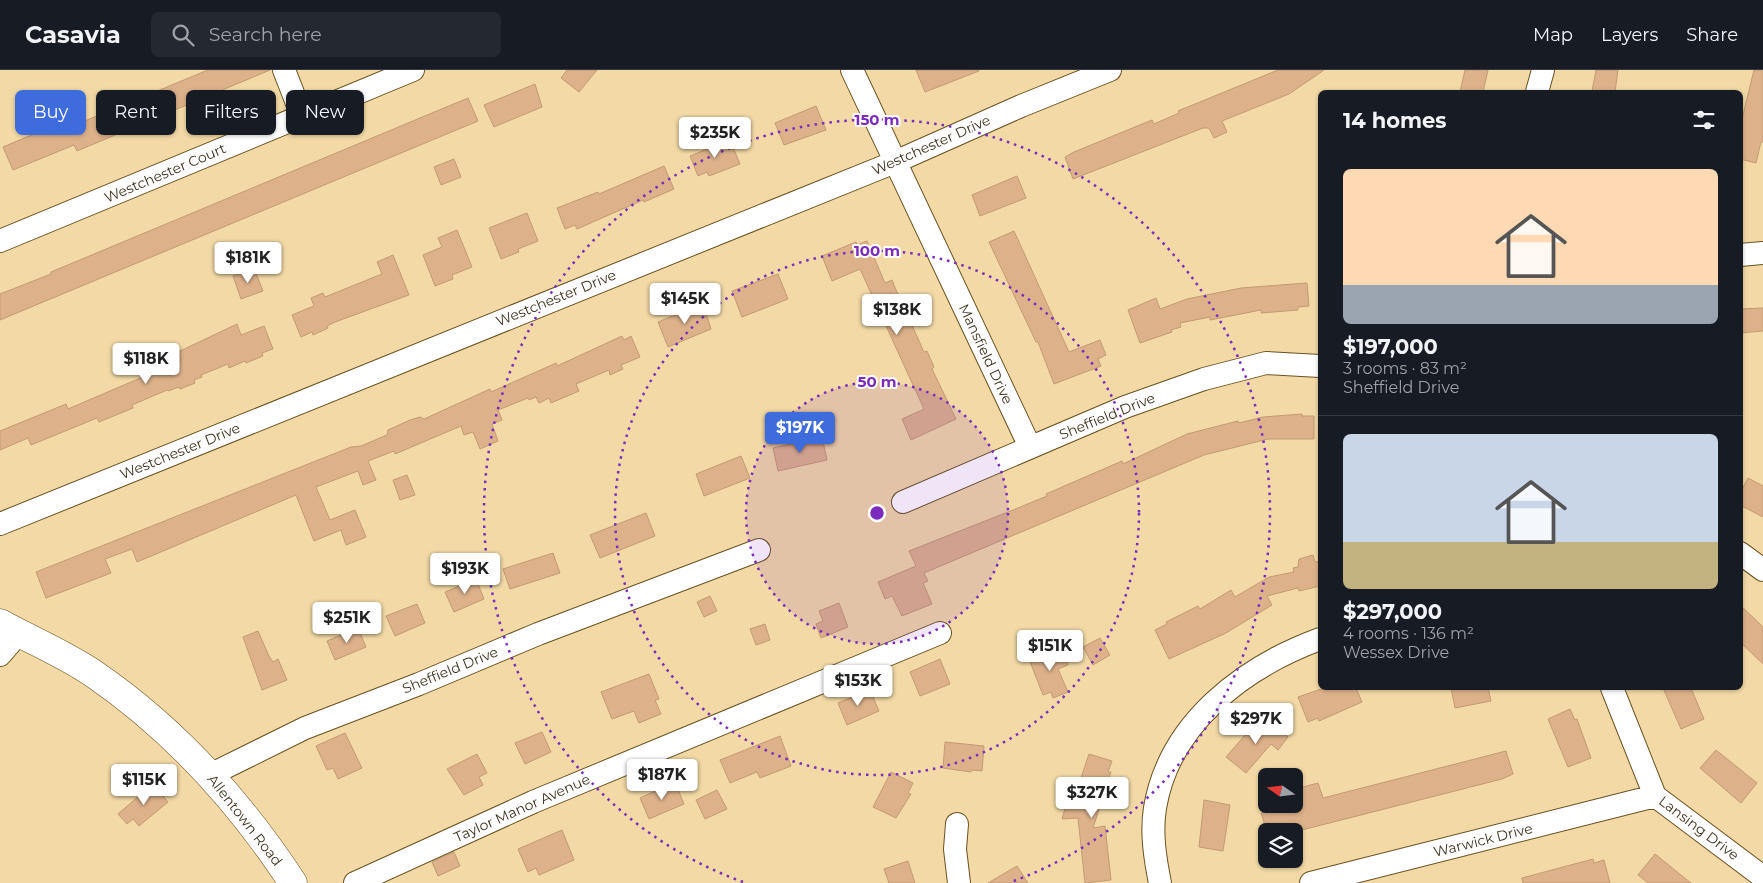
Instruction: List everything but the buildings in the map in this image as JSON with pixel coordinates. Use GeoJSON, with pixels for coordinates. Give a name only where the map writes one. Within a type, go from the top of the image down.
{"type":"FeatureCollection","features":[{"type":"Feature","properties":{"kind":"main road","name":"Allentown Road"},"geometry":{"type":"LineString","coordinates":[[10,628],[94,674],[141,710],[210,775],[261,838],[292,883]]}},
{"type":"Feature","properties":{"kind":"street"},"geometry":{"type":"LineString","coordinates":[[284,70],[292,90]]}},
{"type":"Feature","properties":{"kind":"street","name":"Westchester Court"},"geometry":{"type":"LineString","coordinates":[[364,90],[413,70]]}},
{"type":"Feature","properties":{"kind":"street","name":"Mansfield Drive"},"geometry":{"type":"LineString","coordinates":[[852,70],[1030,447]]}},
{"type":"Feature","properties":{"kind":"street","name":"Westchester Drive"},"geometry":{"type":"LineString","coordinates":[[0,524],[895,162],[1021,106],[1110,70]]}},
{"type":"Feature","properties":{"kind":"street"},"geometry":{"type":"LineString","coordinates":[[1537,90],[1542,70]]}},
{"type":"Feature","properties":{"kind":"street","name":"Westchester Court"},"geometry":{"type":"LineString","coordinates":[[0,241],[286,123]]}},
{"type":"Feature","properties":{"kind":"street"},"geometry":{"type":"LineString","coordinates":[[1743,255],[1763,253]]}},
{"type":"Feature","properties":{"kind":"street","name":"Sheffield Drive"},"geometry":{"type":"LineString","coordinates":[[903,502],[1125,407],[1232,370],[1275,363],[1318,366]]}},
{"type":"Feature","properties":{"kind":"street","name":"Sheffield Drive"},"geometry":{"type":"LineString","coordinates":[[210,775],[305,728],[693,573],[759,550]]}},
{"type":"Feature","properties":{"kind":"street"},"geometry":{"type":"LineString","coordinates":[[1743,555],[1763,570]]}},
{"type":"Feature","properties":{"kind":"street"},"geometry":{"type":"LineString","coordinates":[[0,655],[10,628]]}},
{"type":"Feature","properties":{"kind":"street","name":"Taylor Manor Avenue"},"geometry":{"type":"LineString","coordinates":[[355,883],[533,802],[940,633]]}},
{"type":"Feature","properties":{"kind":"street"},"geometry":{"type":"LineString","coordinates":[[1160,883],[1155,856],[1155,808],[1164,774],[1190,728],[1222,694],[1245,678],[1304,645],[1318,640]]}},
{"type":"Feature","properties":{"kind":"street","name":"Lansing Drive"},"geometry":{"type":"LineString","coordinates":[[1613,690],[1655,796],[1763,877]]}},
{"type":"Feature","properties":{"kind":"street","name":"Warwick Drive"},"geometry":{"type":"LineString","coordinates":[[1311,883],[1655,796]]}},
{"type":"Feature","properties":{"kind":"street"},"geometry":{"type":"LineString","coordinates":[[957,824],[956,849],[959,883]]}}]}
